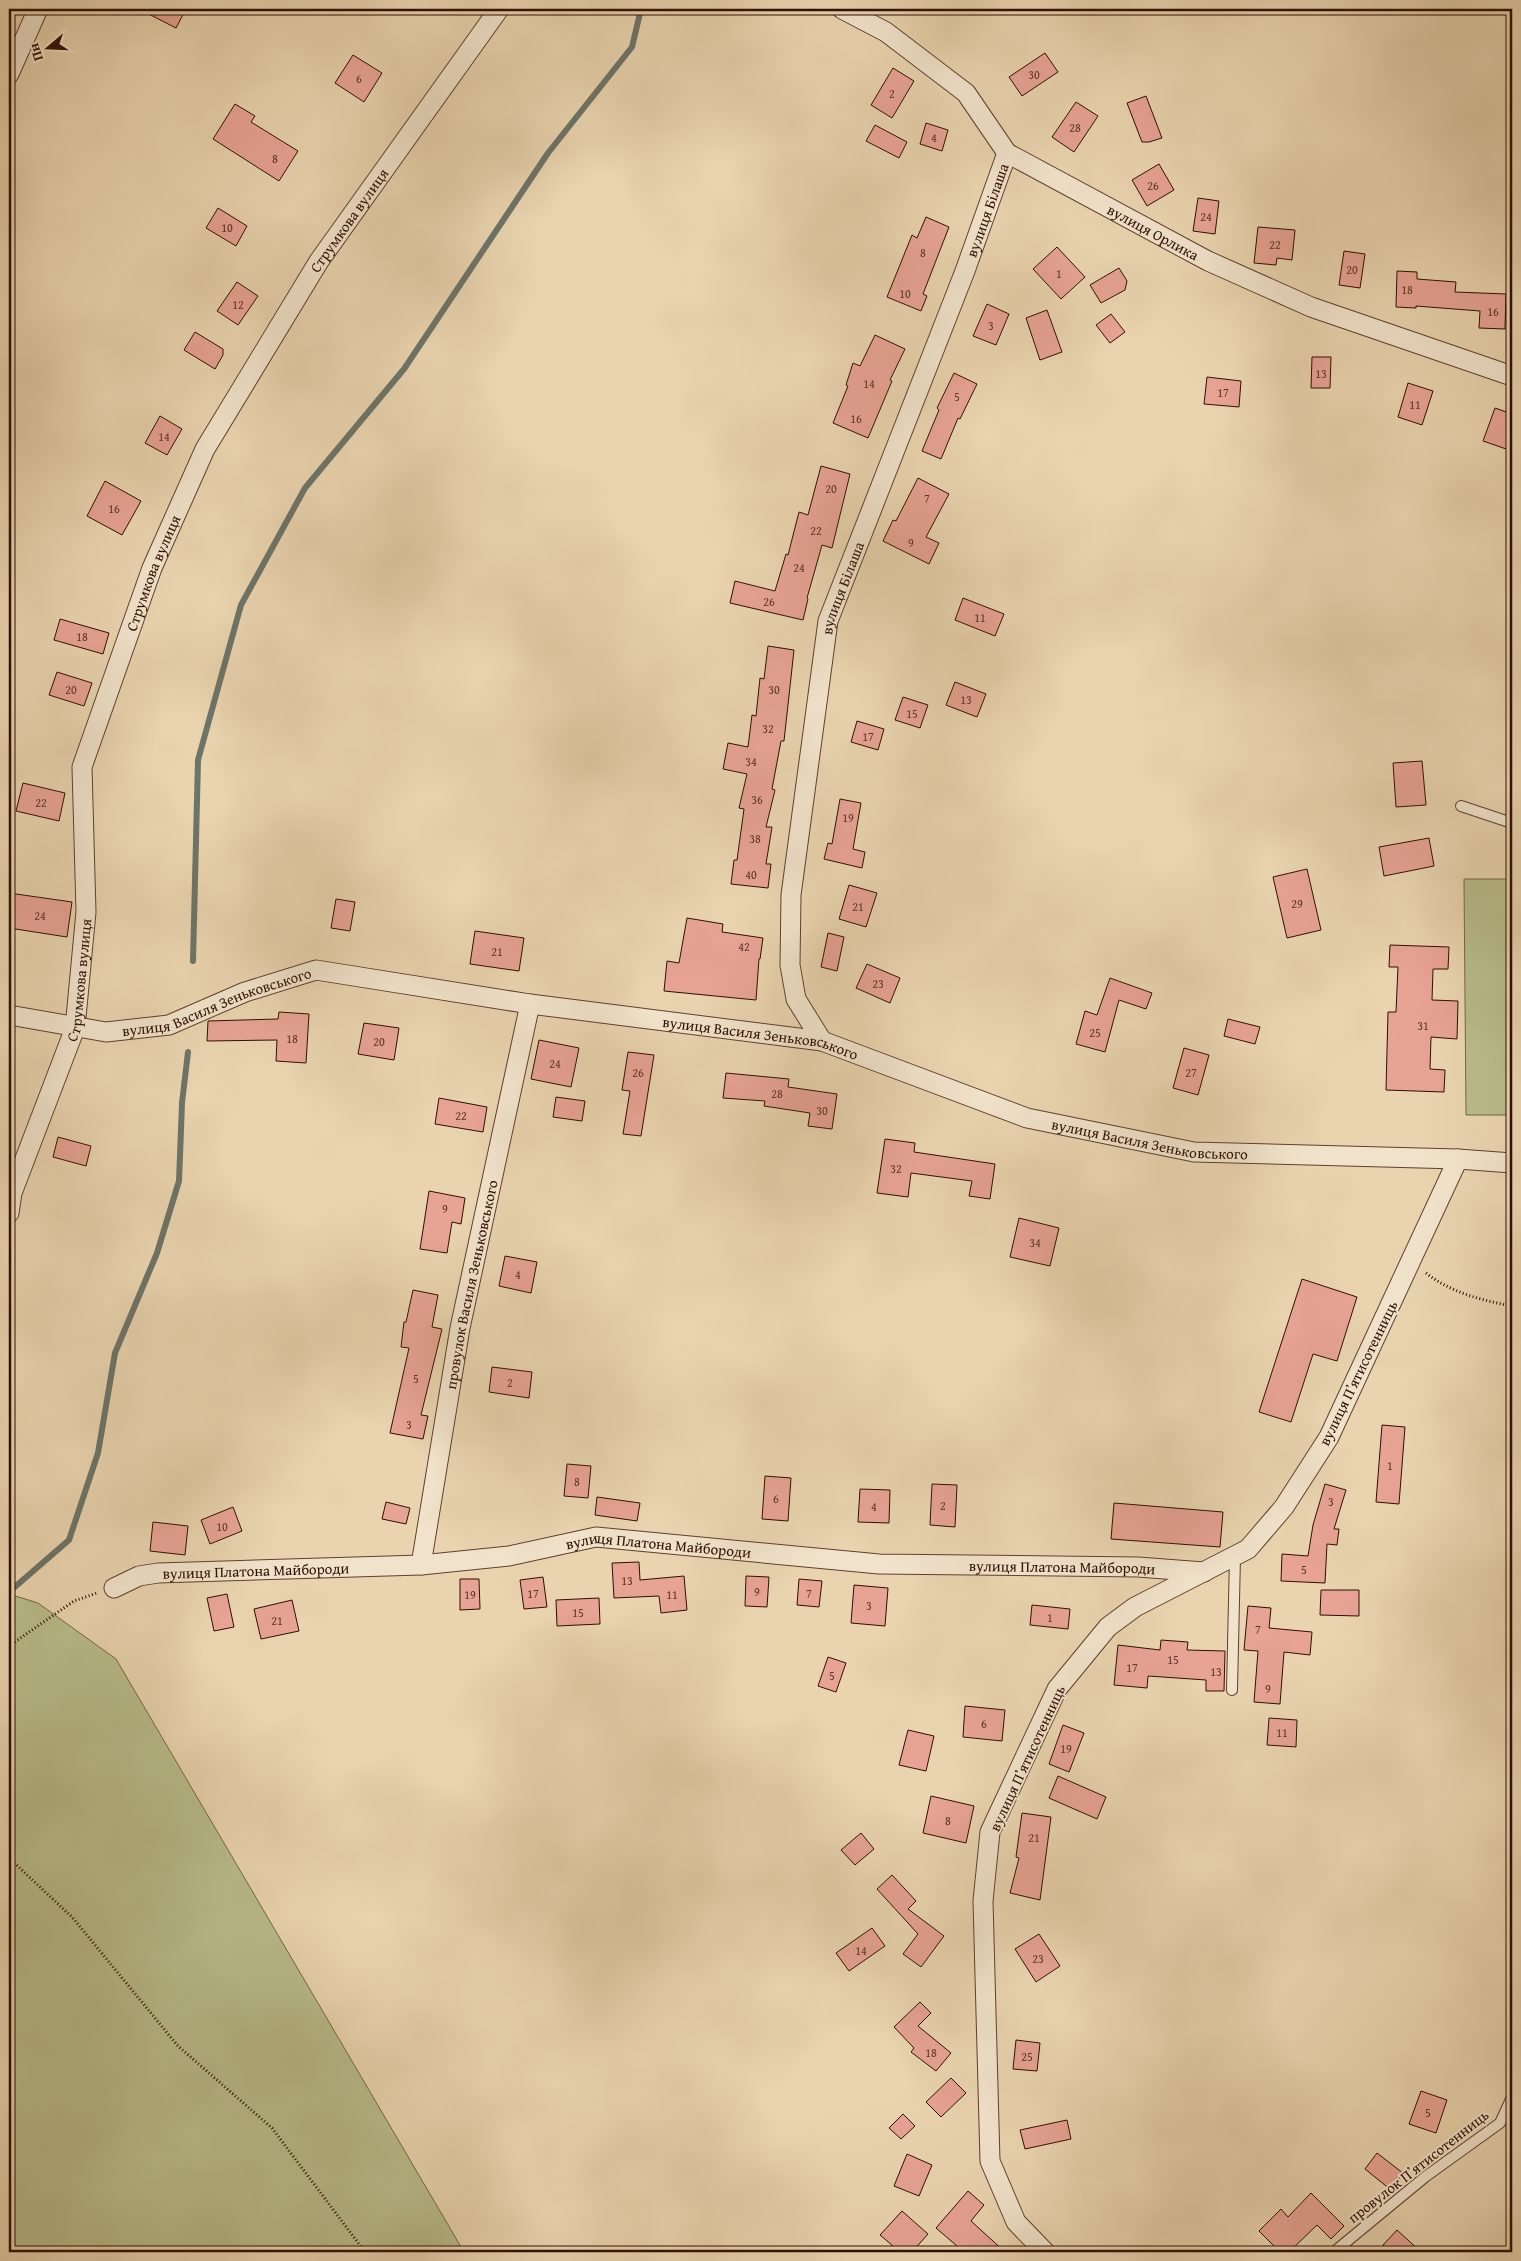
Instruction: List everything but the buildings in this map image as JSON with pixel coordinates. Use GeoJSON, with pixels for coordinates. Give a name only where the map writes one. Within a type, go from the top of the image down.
{"type":"FeatureCollection","features":[{"type":"Feature","properties":{"kind":"street"},"geometry":{"type":"LineString","coordinates":[[9,74],[38,9]]}},
{"type":"Feature","properties":{"kind":"street","name":"Струмкова вулиця"},"geometry":{"type":"LineString","coordinates":[[9,1213],[12,1192],[75,1028],[86,912],[82,767],[152,568],[205,449],[319,261],[499,9]]}},
{"type":"Feature","properties":{"kind":"street","name":"вулиця Орлика"},"geometry":{"type":"LineString","coordinates":[[842,9],[886,32],[966,93],[1007,153],[1208,261],[1312,307],[1512,376]]}},
{"type":"Feature","properties":{"kind":"street","name":"вулиця Білаша"},"geometry":{"type":"LineString","coordinates":[[822,1041],[796,999],[790,965],[790,915],[800,814],[828,621],[962,279],[1007,153]]}},
{"type":"Feature","properties":{"kind":"street","name":"вулиця Василя Зеньковського"},"geometry":{"type":"LineString","coordinates":[[9,1016],[106,1032],[169,1025],[245,992],[316,970],[530,1004],[822,1041],[1027,1118],[1194,1152],[1512,1162]]}},
{"type":"Feature","properties":{"kind":"street","name":"провулок Василя Зеньковського"},"geometry":{"type":"LineString","coordinates":[[421,1566],[460,1328],[530,1004]]}},
{"type":"Feature","properties":{"kind":"street","name":"вулиця Пʼятисотенниць"},"geometry":{"type":"LineString","coordinates":[[1046,2252],[1016,2222],[990,2161],[983,1901],[990,1832],[1057,1689],[1108,1627],[1135,1607],[1248,1549],[1284,1507],[1329,1437],[1458,1159]]}},
{"type":"Feature","properties":{"kind":"street","name":"вулиця Платона Майбороди"},"geometry":{"type":"LineString","coordinates":[[114,1588],[139,1576],[158,1573],[421,1566],[509,1556],[596,1537],[879,1564],[1138,1567],[1206,1572]]}},
{"type":"Feature","properties":{"kind":"lane"},"geometry":{"type":"LineString","coordinates":[[1461,806],[1512,823]]}},
{"type":"Feature","properties":{"kind":"lane"},"geometry":{"type":"LineString","coordinates":[[1232,1690],[1235,1556]]}},
{"type":"Feature","properties":{"kind":"lane","name":"провулок Пʼятисотенниць"},"geometry":{"type":"LineString","coordinates":[[1334,2252],[1425,2177],[1500,2123],[1512,2097]]}},
{"type":"Feature","properties":{"kind":"path"},"geometry":{"type":"LineString","coordinates":[[1411,1262],[1446,1286],[1475,1299],[1512,1306]]}},
{"type":"Feature","properties":{"kind":"path"},"geometry":{"type":"LineString","coordinates":[[9,1646],[74,1601],[114,1588]]}},
{"type":"Feature","properties":{"kind":"path"},"geometry":{"type":"LineString","coordinates":[[9,1858],[72,1917],[178,2046],[272,2128],[365,2252]]}},
{"type":"Feature","properties":{"kind":"green space"},"geometry":{"type":"Polygon","coordinates":[[[1464,879],[1512,879],[1512,1115],[1466,1115],[1464,879]]]}},
{"type":"Feature","properties":{"kind":"green space"},"geometry":{"type":"Polygon","coordinates":[[[9,1594],[38,1603],[116,1659],[464,2252],[9,2252],[9,1594]]]}},
{"type":"Feature","properties":{"kind":"waterway"},"geometry":{"type":"LineString","coordinates":[[193,961],[198,760],[241,605],[305,488],[404,369],[548,153],[632,47],[641,9]]}},
{"type":"Feature","properties":{"kind":"waterway"},"geometry":{"type":"LineString","coordinates":[[9,1592],[69,1540],[98,1453],[115,1353],[157,1253],[179,1181],[182,1103],[188,1052]]}}]}
